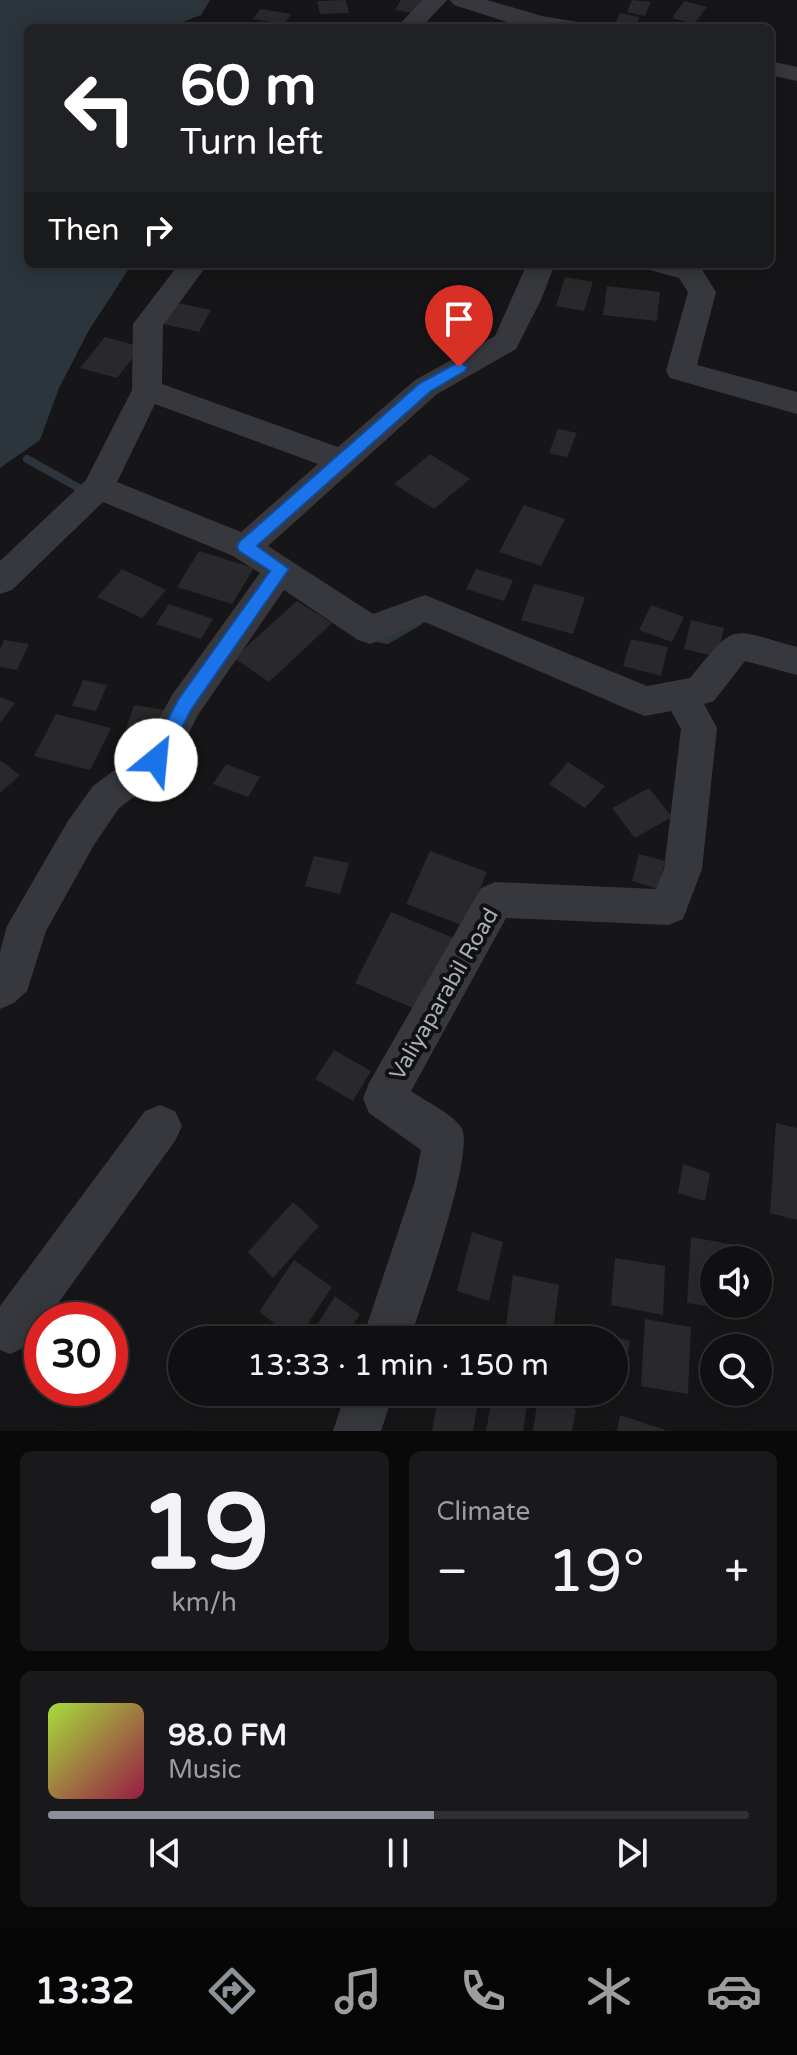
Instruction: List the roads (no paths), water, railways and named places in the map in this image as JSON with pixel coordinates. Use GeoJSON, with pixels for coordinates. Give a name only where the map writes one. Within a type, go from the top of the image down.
{"type":"FeatureCollection","features":[{"type":"Feature","properties":{"kind":"street"},"geometry":{"type":"LineString","coordinates":[[412,24],[435,0]]}},
{"type":"Feature","properties":{"kind":"street"},"geometry":{"type":"LineString","coordinates":[[462,0],[536,24]]}},
{"type":"Feature","properties":{"kind":"street"},"geometry":{"type":"LineString","coordinates":[[774,69],[797,74]]}},
{"type":"Feature","properties":{"kind":"street"},"geometry":{"type":"LineString","coordinates":[[0,581],[98,487],[147,390],[148,324],[191,268]]}},
{"type":"Feature","properties":{"kind":"street"},"geometry":{"type":"LineString","coordinates":[[245,547],[426,387],[506,342],[532,268]]}},
{"type":"Feature","properties":{"kind":"street"},"geometry":{"type":"LineString","coordinates":[[677,268],[689,271],[702,292],[681,371],[797,403]]}},
{"type":"Feature","properties":{"kind":"street"},"geometry":{"type":"LineString","coordinates":[[147,390],[342,461]]}},
{"type":"Feature","properties":{"kind":"street"},"geometry":{"type":"LineString","coordinates":[[98,487],[245,547],[370,630],[425,608],[645,701],[701,691],[738,645],[797,661]]}},
{"type":"Feature","properties":{"kind":"street"},"geometry":{"type":"LineString","coordinates":[[0,990],[13,978],[27,926],[81,833],[106,797],[156,760],[185,705],[281,569]]}},
{"type":"Feature","properties":{"kind":"street","name":"Valiyaparabil Road"},"geometry":{"type":"LineString","coordinates":[[390,1326],[437,1181],[445,1141],[384,1098],[495,900],[669,907],[683,869],[699,728],[681,695]]}},
{"type":"Feature","properties":{"kind":"street"},"geometry":{"type":"LineString","coordinates":[[3,1333],[160,1126]]}},
{"type":"Feature","properties":{"kind":"street"},"geometry":{"type":"LineString","coordinates":[[357,1431],[365,1406]]}},
{"type":"Feature","properties":{"kind":"waterway"},"geometry":{"type":"LineString","coordinates":[[27,459],[88,493]]}},
{"type":"Feature","properties":{"kind":"waterway"},"geometry":{"type":"LineString","coordinates":[[367,636],[387,640],[418,622]]}}]}
